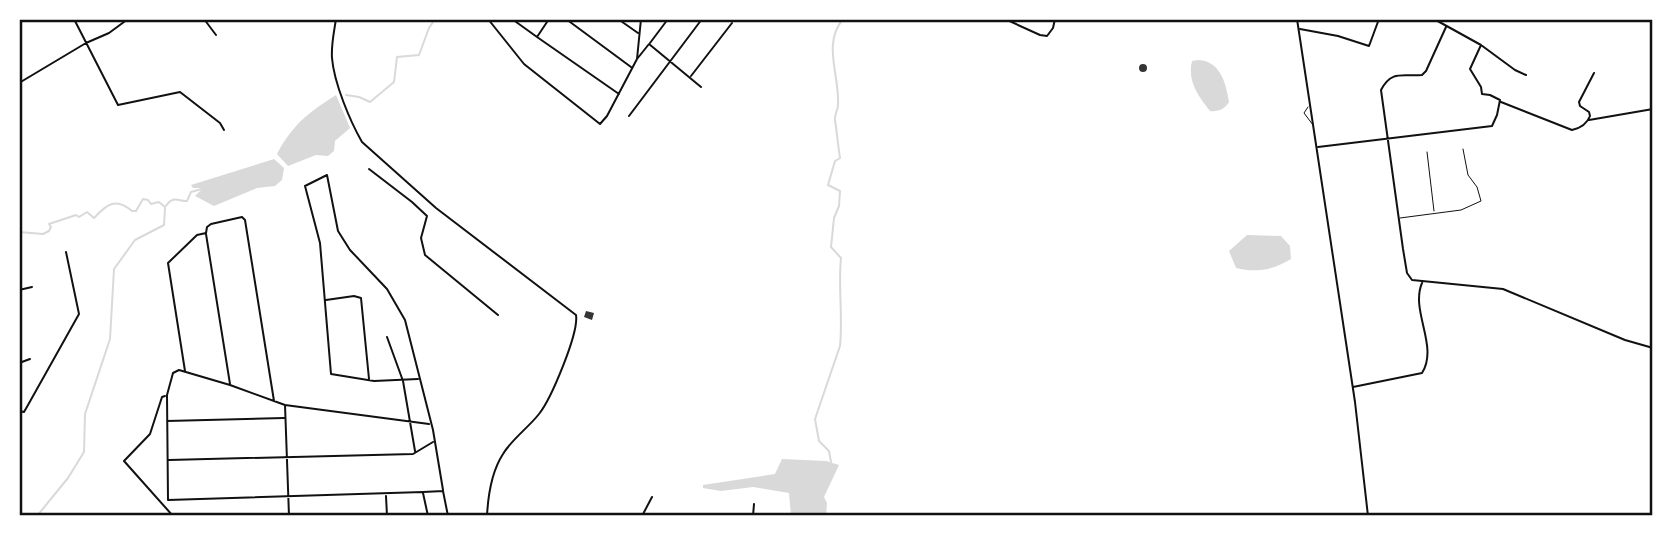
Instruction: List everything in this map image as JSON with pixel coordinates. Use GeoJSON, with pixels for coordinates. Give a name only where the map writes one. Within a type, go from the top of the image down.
{"type":"FeatureCollection","features":[{"type":"Feature","properties":{"kind":"street"},"geometry":{"type":"LineString","coordinates":[[74,19],[115,103],[120,106],[180,92],[220,123],[224,130]]}},
{"type":"Feature","properties":{"kind":"street"},"geometry":{"type":"LineString","coordinates":[[19,83],[128,19]]}},
{"type":"Feature","properties":{"kind":"street"},"geometry":{"type":"LineString","coordinates":[[204,19],[216,34]]}},
{"type":"Feature","properties":{"kind":"street"},"geometry":{"type":"LineString","coordinates":[[336,19],[331,49],[333,71],[362,142],[436,208],[576,315],[574,335],[544,407],[498,462],[490,490],[487,516]]}},
{"type":"Feature","properties":{"kind":"street"},"geometry":{"type":"LineString","coordinates":[[488,19],[524,64],[600,124],[637,60],[668,19]]}},
{"type":"Feature","properties":{"kind":"street"},"geometry":{"type":"LineString","coordinates":[[512,19],[619,94]]}},
{"type":"Feature","properties":{"kind":"street"},"geometry":{"type":"LineString","coordinates":[[537,37],[549,19]]}},
{"type":"Feature","properties":{"kind":"street"},"geometry":{"type":"LineString","coordinates":[[566,19],[632,68]]}},
{"type":"Feature","properties":{"kind":"street"},"geometry":{"type":"LineString","coordinates":[[618,19],[639,34]]}},
{"type":"Feature","properties":{"kind":"street"},"geometry":{"type":"LineString","coordinates":[[637,60],[641,19]]}},
{"type":"Feature","properties":{"kind":"street"},"geometry":{"type":"LineString","coordinates":[[629,116],[702,19]]}},
{"type":"Feature","properties":{"kind":"street"},"geometry":{"type":"LineString","coordinates":[[765,19],[770,19]]}},
{"type":"Feature","properties":{"kind":"street"},"geometry":{"type":"LineString","coordinates":[[1005,19],[1047,36],[1055,19]]}},
{"type":"Feature","properties":{"kind":"street"},"geometry":{"type":"LineString","coordinates":[[1297,19],[1353,387],[1368,516]]}},
{"type":"Feature","properties":{"kind":"street"},"geometry":{"type":"LineString","coordinates":[[1299,29],[1338,36],[1369,46],[1379,19]]}},
{"type":"Feature","properties":{"kind":"street"},"geometry":{"type":"LineString","coordinates":[[1434,19],[1481,45],[1526,75]]}},
{"type":"Feature","properties":{"kind":"street"},"geometry":{"type":"LineString","coordinates":[[690,77],[732,23]]}},
{"type":"Feature","properties":{"kind":"street"},"geometry":{"type":"LineString","coordinates":[[1446,27],[1422,75],[1409,73],[1394,76],[1387,79],[1381,90],[1407,272],[1412,280],[1506,290],[1625,340],[1653,348]]}},
{"type":"Feature","properties":{"kind":"street"},"geometry":{"type":"LineString","coordinates":[[649,44],[702,87]]}},
{"type":"Feature","properties":{"kind":"street"},"geometry":{"type":"LineString","coordinates":[[1481,45],[1471,69],[1482,94],[1572,130],[1583,126],[1588,120],[1589,112],[1580,106],[1579,102],[1594,73]]}},
{"type":"Feature","properties":{"kind":"street"},"geometry":{"type":"LineString","coordinates":[[1317,147],[1492,126],[1500,102]]}},
{"type":"Feature","properties":{"kind":"street"},"geometry":{"type":"LineString","coordinates":[[1588,120],[1653,109]]}},
{"type":"Feature","properties":{"kind":"street"},"geometry":{"type":"LineString","coordinates":[[369,169],[427,216],[421,238],[425,255],[498,315]]}},
{"type":"Feature","properties":{"kind":"street"},"geometry":{"type":"LineString","coordinates":[[418,379],[369,380],[331,374],[320,243],[305,186],[327,175],[338,231],[350,250],[387,289],[405,320],[434,442],[448,516]]}},
{"type":"Feature","properties":{"kind":"street"},"geometry":{"type":"LineString","coordinates":[[230,385],[206,233],[211,224],[242,217],[245,220],[275,401]]}},
{"type":"Feature","properties":{"kind":"street"},"geometry":{"type":"LineString","coordinates":[[185,372],[167,263],[197,235],[206,233]]}},
{"type":"Feature","properties":{"kind":"street"},"geometry":{"type":"LineString","coordinates":[[19,411],[24,412],[79,314],[66,252]]}},
{"type":"Feature","properties":{"kind":"street"},"geometry":{"type":"LineString","coordinates":[[1353,387],[1422,373],[1429,361],[1419,291],[1423,282]]}},
{"type":"Feature","properties":{"kind":"street"},"geometry":{"type":"LineString","coordinates":[[19,290],[32,287]]}},
{"type":"Feature","properties":{"kind":"street"},"geometry":{"type":"LineString","coordinates":[[325,300],[354,296],[361,298],[369,380]]}},
{"type":"Feature","properties":{"kind":"street"},"geometry":{"type":"LineString","coordinates":[[387,337],[403,381],[416,452]]}},
{"type":"Feature","properties":{"kind":"street"},"geometry":{"type":"LineString","coordinates":[[19,363],[30,359]]}},
{"type":"Feature","properties":{"kind":"street"},"geometry":{"type":"LineString","coordinates":[[430,424],[285,405],[179,370],[173,373],[167,395],[168,500],[443,491]]}},
{"type":"Feature","properties":{"kind":"street"},"geometry":{"type":"LineString","coordinates":[[167,395],[162,397],[150,434],[124,461],[173,516]]}},
{"type":"Feature","properties":{"kind":"street"},"geometry":{"type":"LineString","coordinates":[[285,405],[289,516]]}},
{"type":"Feature","properties":{"kind":"street"},"geometry":{"type":"LineString","coordinates":[[166,421],[285,418]]}},
{"type":"Feature","properties":{"kind":"street"},"geometry":{"type":"LineString","coordinates":[[168,460],[416,452],[434,442]]}},
{"type":"Feature","properties":{"kind":"street"},"geometry":{"type":"LineString","coordinates":[[423,492],[428,516]]}},
{"type":"Feature","properties":{"kind":"street"},"geometry":{"type":"LineString","coordinates":[[386,494],[387,516]]}},
{"type":"Feature","properties":{"kind":"street"},"geometry":{"type":"LineString","coordinates":[[642,516],[652,497]]}},
{"type":"Feature","properties":{"kind":"street"},"geometry":{"type":"LineString","coordinates":[[753,516],[754,504]]}},
{"type":"Feature","properties":{"kind":"lane"},"geometry":{"type":"LineString","coordinates":[[1311,107],[1305,108],[1304,113],[1314,127]]}},
{"type":"Feature","properties":{"kind":"lane"},"geometry":{"type":"LineString","coordinates":[[1400,218],[1461,210],[1481,201],[1477,187],[1468,175],[1463,149]]}},
{"type":"Feature","properties":{"kind":"lane"},"geometry":{"type":"LineString","coordinates":[[1427,152],[1435,213]]}},
{"type":"Feature","properties":{"kind":"shaded area"},"geometry":{"type":"Polygon","coordinates":[[[1192,61],[1212,64],[1221,75],[1229,102],[1221,110],[1210,111],[1195,87],[1191,68],[1192,61]]]}},
{"type":"Feature","properties":{"kind":"shaded area"},"geometry":{"type":"Polygon","coordinates":[[[336,95],[350,128],[335,141],[334,151],[328,156],[316,155],[288,166],[277,154],[289,135],[302,120],[336,95]]]}},
{"type":"Feature","properties":{"kind":"shaded area"},"geometry":{"type":"Polygon","coordinates":[[[274,159],[284,168],[282,180],[275,186],[257,188],[214,206],[195,196],[203,188],[193,188],[191,185],[274,159]]]}},
{"type":"Feature","properties":{"kind":"shaded area"},"geometry":{"type":"Polygon","coordinates":[[[1247,235],[1281,236],[1290,246],[1291,259],[1264,270],[1236,268],[1229,251],[1247,235]]]}},
{"type":"Feature","properties":{"kind":"shaded area"},"geometry":{"type":"Polygon","coordinates":[[[782,459],[826,461],[839,465],[824,497],[827,503],[826,516],[791,516],[789,493],[753,487],[721,491],[703,488],[703,485],[775,474],[782,459]]]}},
{"type":"Feature","properties":{"kind":"building"},"geometry":{"type":"Polygon","coordinates":[[[1143,64],[1147,68],[1143,72],[1139,68],[1143,64]]]}},
{"type":"Feature","properties":{"kind":"building"},"geometry":{"type":"Polygon","coordinates":[[[586,311],[594,313],[592,320],[584,317],[586,311]]]}},
{"type":"Feature","properties":{"kind":"waterway"},"geometry":{"type":"LineString","coordinates":[[346,95],[370,102],[394,82],[397,57],[419,55],[435,19]]}},
{"type":"Feature","properties":{"kind":"waterway"},"geometry":{"type":"LineString","coordinates":[[831,462],[829,451],[819,441],[815,419],[840,346],[841,258],[831,247],[840,191],[828,185],[835,161],[840,158],[835,118],[838,94],[833,50],[837,29],[843,19]]}},
{"type":"Feature","properties":{"kind":"waterway"},"geometry":{"type":"LineString","coordinates":[[19,232],[43,234],[49,231],[49,224],[76,215],[79,217],[87,212],[94,218],[103,209],[116,203],[132,211],[136,211],[143,199],[151,204],[159,202],[165,207],[174,200],[187,201],[191,192],[205,188]]}},
{"type":"Feature","properties":{"kind":"waterway"},"geometry":{"type":"LineString","coordinates":[[37,516],[68,478],[84,452],[85,414],[110,339],[114,269],[135,240],[164,225],[165,208]]}}]}
